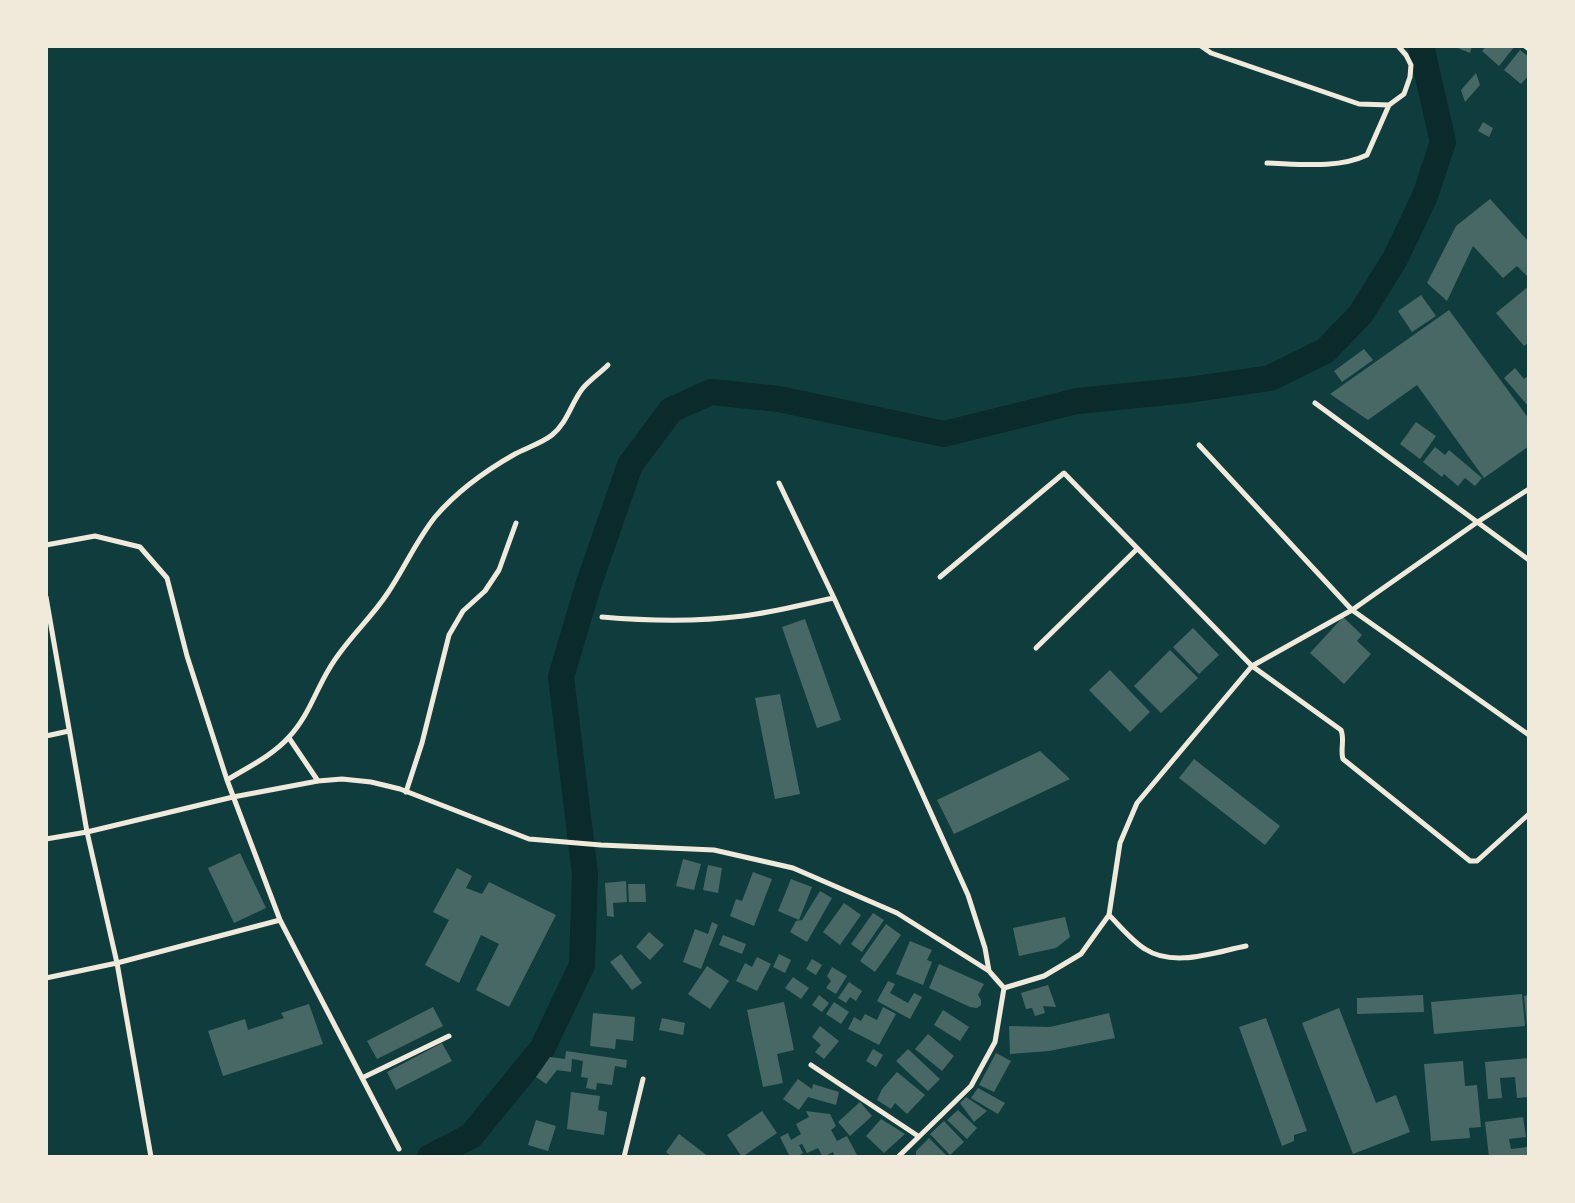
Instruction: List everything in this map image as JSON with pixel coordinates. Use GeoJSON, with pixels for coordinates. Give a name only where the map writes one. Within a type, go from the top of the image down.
{"type":"FeatureCollection","features":[{"type":"Feature","properties":{"kind":"street"},"geometry":{"type":"LineString","coordinates":[[1201,46],[1211,53],[1359,104],[1389,105]]}},
{"type":"Feature","properties":{"kind":"street"},"geometry":{"type":"LineString","coordinates":[[1267,163],[1316,165],[1359,159],[1367,155],[1389,105],[1404,94],[1410,77],[1411,65],[1406,55],[1398,47],[1392,46]]}},
{"type":"Feature","properties":{"kind":"street"},"geometry":{"type":"LineString","coordinates":[[1525,46],[1529,49]]}},
{"type":"Feature","properties":{"kind":"street"},"geometry":{"type":"LineString","coordinates":[[227,780],[271,753],[289,738],[305,716],[336,657],[375,611],[421,536],[436,516],[459,493],[490,469],[550,436],[564,421],[582,389],[608,366]]}},
{"type":"Feature","properties":{"kind":"street"},"geometry":{"type":"LineString","coordinates":[[1315,403],[1476,523],[1529,560]]}},
{"type":"Feature","properties":{"kind":"street"},"geometry":{"type":"LineString","coordinates":[[1199,445],[1352,610],[1529,735]]}},
{"type":"Feature","properties":{"kind":"street"},"geometry":{"type":"LineString","coordinates":[[940,577],[1064,473],[1252,666],[1341,730],[1343,736],[1342,759],[1470,861],[1477,861],[1529,814]]}},
{"type":"Feature","properties":{"kind":"street"},"geometry":{"type":"LineString","coordinates":[[779,484],[834,598],[968,895],[985,948],[989,971]]}},
{"type":"Feature","properties":{"kind":"street"},"geometry":{"type":"LineString","coordinates":[[1004,988],[1044,976],[1081,954],[1109,915],[1120,843],[1137,803],[1252,666],[1352,610],[1476,523],[1529,489]]}},
{"type":"Feature","properties":{"kind":"street"},"geometry":{"type":"LineString","coordinates":[[406,792],[422,743],[450,635],[463,611],[485,591],[499,570],[516,523]]}},
{"type":"Feature","properties":{"kind":"street"},"geometry":{"type":"LineString","coordinates":[[46,545],[95,536],[140,547],[167,578],[187,656],[227,780],[280,920],[398,1149]]}},
{"type":"Feature","properties":{"kind":"street"},"geometry":{"type":"LineString","coordinates":[[1036,648],[1138,549]]}},
{"type":"Feature","properties":{"kind":"street"},"geometry":{"type":"LineString","coordinates":[[46,597],[87,832],[117,963],[152,1157]]}},
{"type":"Feature","properties":{"kind":"street"},"geometry":{"type":"LineString","coordinates":[[602,616],[664,621],[720,618],[768,612],[834,598]]}},
{"type":"Feature","properties":{"kind":"street"},"geometry":{"type":"LineString","coordinates":[[46,736],[70,731]]}},
{"type":"Feature","properties":{"kind":"street"},"geometry":{"type":"LineString","coordinates":[[289,738],[318,780]]}},
{"type":"Feature","properties":{"kind":"street"},"geometry":{"type":"LineString","coordinates":[[46,839],[87,832],[233,797],[318,780],[342,779],[371,782],[406,792],[529,839],[601,845],[714,850],[793,868],[896,913],[989,971],[1004,988]]}},
{"type":"Feature","properties":{"kind":"street"},"geometry":{"type":"LineString","coordinates":[[1109,915],[1144,949],[1166,957],[1192,957],[1246,946]]}},
{"type":"Feature","properties":{"kind":"street"},"geometry":{"type":"LineString","coordinates":[[46,978],[117,963],[280,920]]}},
{"type":"Feature","properties":{"kind":"street"},"geometry":{"type":"LineString","coordinates":[[898,1157],[972,1086],[995,1042],[1004,988]]}},
{"type":"Feature","properties":{"kind":"street"},"geometry":{"type":"LineString","coordinates":[[362,1078],[449,1036]]}},
{"type":"Feature","properties":{"kind":"street"},"geometry":{"type":"LineString","coordinates":[[811,1065],[918,1136]]}},
{"type":"Feature","properties":{"kind":"street"},"geometry":{"type":"LineString","coordinates":[[624,1157],[643,1079]]}},
{"type":"Feature","properties":{"kind":"building"},"geometry":{"type":"Polygon","coordinates":[[[1453,46],[1472,46],[1470,53],[1453,46]]]}},
{"type":"Feature","properties":{"kind":"building"},"geometry":{"type":"Polygon","coordinates":[[[1486,46],[1515,46],[1499,66],[1482,51],[1486,46]]]}},
{"type":"Feature","properties":{"kind":"building"},"geometry":{"type":"Polygon","coordinates":[[[1520,50],[1529,57],[1529,75],[1521,84],[1504,70],[1520,50]]]}},
{"type":"Feature","properties":{"kind":"building"},"geometry":{"type":"Polygon","coordinates":[[[1476,73],[1480,85],[1465,102],[1461,90],[1476,73]]]}},
{"type":"Feature","properties":{"kind":"building"},"geometry":{"type":"Polygon","coordinates":[[[1483,122],[1493,128],[1489,137],[1478,131],[1483,122]]]}},
{"type":"Feature","properties":{"kind":"building"},"geometry":{"type":"Polygon","coordinates":[[[1490,199],[1529,242],[1529,278],[1517,266],[1503,278],[1473,246],[1447,301],[1427,283],[1456,226],[1490,199]]]}},
{"type":"Feature","properties":{"kind":"building"},"geometry":{"type":"Polygon","coordinates":[[[1529,286],[1529,342],[1524,346],[1496,313],[1529,286]]]}},
{"type":"Feature","properties":{"kind":"building"},"geometry":{"type":"Polygon","coordinates":[[[1421,295],[1436,316],[1412,332],[1398,311],[1421,295]]]}},
{"type":"Feature","properties":{"kind":"building"},"geometry":{"type":"Polygon","coordinates":[[[1449,310],[1529,419],[1529,446],[1484,478],[1417,385],[1368,420],[1330,394],[1449,310]]]}},
{"type":"Feature","properties":{"kind":"building"},"geometry":{"type":"Polygon","coordinates":[[[1364,349],[1373,360],[1342,382],[1334,371],[1364,349]]]}},
{"type":"Feature","properties":{"kind":"building"},"geometry":{"type":"Polygon","coordinates":[[[1515,368],[1524,379],[1529,375],[1529,407],[1504,378],[1515,368]]]}},
{"type":"Feature","properties":{"kind":"building"},"geometry":{"type":"Polygon","coordinates":[[[1416,422],[1436,436],[1420,459],[1400,444],[1416,422]]]}},
{"type":"Feature","properties":{"kind":"building"},"geometry":{"type":"Polygon","coordinates":[[[1435,447],[1445,455],[1449,450],[1482,478],[1475,486],[1465,478],[1458,486],[1444,474],[1442,477],[1423,462],[1435,447]]]}},
{"type":"Feature","properties":{"kind":"building"},"geometry":{"type":"Polygon","coordinates":[[[1343,617],[1362,635],[1357,641],[1371,654],[1344,684],[1310,653],[1343,617]]]}},
{"type":"Feature","properties":{"kind":"building"},"geometry":{"type":"Polygon","coordinates":[[[805,619],[841,720],[817,728],[782,627],[805,619]]]}},
{"type":"Feature","properties":{"kind":"building"},"geometry":{"type":"Polygon","coordinates":[[[1193,628],[1219,655],[1199,674],[1173,647],[1193,628]]]}},
{"type":"Feature","properties":{"kind":"building"},"geometry":{"type":"Polygon","coordinates":[[[1170,650],[1198,678],[1161,713],[1134,686],[1170,650]]]}},
{"type":"Feature","properties":{"kind":"building"},"geometry":{"type":"Polygon","coordinates":[[[1110,670],[1150,712],[1130,732],[1089,690],[1110,670]]]}},
{"type":"Feature","properties":{"kind":"building"},"geometry":{"type":"Polygon","coordinates":[[[780,694],[800,794],[775,799],[755,698],[780,694]]]}},
{"type":"Feature","properties":{"kind":"building"},"geometry":{"type":"Polygon","coordinates":[[[1040,751],[1070,779],[954,834],[937,800],[1040,751]]]}},
{"type":"Feature","properties":{"kind":"building"},"geometry":{"type":"Polygon","coordinates":[[[1194,759],[1280,826],[1265,845],[1179,778],[1194,759]]]}},
{"type":"Feature","properties":{"kind":"building"},"geometry":{"type":"Polygon","coordinates":[[[240,853],[266,908],[234,923],[208,868],[240,853]]]}},
{"type":"Feature","properties":{"kind":"building"},"geometry":{"type":"Polygon","coordinates":[[[683,859],[701,864],[694,890],[676,886],[683,859]]]}},
{"type":"Feature","properties":{"kind":"building"},"geometry":{"type":"Polygon","coordinates":[[[708,865],[722,868],[718,893],[703,890],[708,865]]]}},
{"type":"Feature","properties":{"kind":"building"},"geometry":{"type":"Polygon","coordinates":[[[457,868],[472,876],[466,888],[482,894],[489,882],[556,915],[509,1007],[476,990],[499,944],[481,935],[459,983],[425,965],[449,920],[433,912],[457,868]]]}},
{"type":"Feature","properties":{"kind":"building"},"geometry":{"type":"Polygon","coordinates":[[[753,872],[772,879],[754,926],[730,916],[736,899],[742,901],[753,872]]]}},
{"type":"Feature","properties":{"kind":"building"},"geometry":{"type":"Polygon","coordinates":[[[791,879],[812,887],[799,920],[778,911],[791,879]]]}},
{"type":"Feature","properties":{"kind":"building"},"geometry":{"type":"Polygon","coordinates":[[[626,881],[627,902],[613,903],[614,917],[607,916],[605,883],[626,881]]]}},
{"type":"Feature","properties":{"kind":"building"},"geometry":{"type":"Polygon","coordinates":[[[628,884],[645,884],[646,902],[629,902],[628,884]]]}},
{"type":"Feature","properties":{"kind":"building"},"geometry":{"type":"Polygon","coordinates":[[[820,891],[832,898],[807,942],[790,932],[796,921],[802,920],[820,891]]]}},
{"type":"Feature","properties":{"kind":"building"},"geometry":{"type":"Polygon","coordinates":[[[844,903],[861,915],[840,945],[823,932],[844,903]]]}},
{"type":"Feature","properties":{"kind":"building"},"geometry":{"type":"Polygon","coordinates":[[[873,913],[884,920],[862,952],[851,944],[873,913]]]}},
{"type":"Feature","properties":{"kind":"building"},"geometry":{"type":"Polygon","coordinates":[[[1065,917],[1070,937],[1056,948],[1019,956],[1013,928],[1065,917]]]}},
{"type":"Feature","properties":{"kind":"building"},"geometry":{"type":"Polygon","coordinates":[[[712,922],[718,925],[701,969],[683,962],[695,929],[708,934],[712,922]]]}},
{"type":"Feature","properties":{"kind":"building"},"geometry":{"type":"Polygon","coordinates":[[[886,924],[901,935],[875,972],[860,961],[886,924]]]}},
{"type":"Feature","properties":{"kind":"building"},"geometry":{"type":"Polygon","coordinates":[[[649,932],[664,945],[650,960],[636,947],[649,932]]]}},
{"type":"Feature","properties":{"kind":"building"},"geometry":{"type":"Polygon","coordinates":[[[723,935],[746,944],[742,954],[719,945],[723,935]]]}},
{"type":"Feature","properties":{"kind":"building"},"geometry":{"type":"Polygon","coordinates":[[[910,941],[932,950],[927,960],[932,962],[923,985],[896,974],[910,941]]]}},
{"type":"Feature","properties":{"kind":"building"},"geometry":{"type":"Polygon","coordinates":[[[621,954],[642,983],[632,990],[610,962],[621,954]]]}},
{"type":"Feature","properties":{"kind":"building"},"geometry":{"type":"Polygon","coordinates":[[[779,954],[791,960],[785,973],[773,967],[779,954]]]}},
{"type":"Feature","properties":{"kind":"building"},"geometry":{"type":"Polygon","coordinates":[[[757,957],[771,964],[757,991],[736,981],[745,963],[752,967],[757,957]]]}},
{"type":"Feature","properties":{"kind":"building"},"geometry":{"type":"Polygon","coordinates":[[[812,959],[822,965],[816,975],[806,969],[812,959]]]}},
{"type":"Feature","properties":{"kind":"building"},"geometry":{"type":"Polygon","coordinates":[[[939,964],[984,984],[978,995],[981,1005],[977,1008],[970,1007],[929,988],[939,964]]]}},
{"type":"Feature","properties":{"kind":"building"},"geometry":{"type":"Polygon","coordinates":[[[707,966],[729,981],[710,1009],[688,994],[707,966]]]}},
{"type":"Feature","properties":{"kind":"building"},"geometry":{"type":"Polygon","coordinates":[[[832,967],[847,976],[836,994],[826,988],[831,981],[827,976],[832,967]]]}},
{"type":"Feature","properties":{"kind":"building"},"geometry":{"type":"Polygon","coordinates":[[[793,977],[809,988],[801,999],[785,988],[793,977]]]}},
{"type":"Feature","properties":{"kind":"building"},"geometry":{"type":"Polygon","coordinates":[[[888,981],[895,984],[890,993],[908,1003],[914,993],[922,997],[910,1019],[877,1001],[888,981]]]}},
{"type":"Feature","properties":{"kind":"building"},"geometry":{"type":"Polygon","coordinates":[[[849,982],[862,991],[856,1001],[850,997],[846,1003],[838,998],[849,982]]]}},
{"type":"Feature","properties":{"kind":"building"},"geometry":{"type":"Polygon","coordinates":[[[1048,985],[1056,1007],[1043,1006],[1045,1013],[1035,1016],[1032,1008],[1026,1009],[1021,993],[1048,985]]]}},
{"type":"Feature","properties":{"kind":"building"},"geometry":{"type":"Polygon","coordinates":[[[1522,994],[1525,1026],[1434,1034],[1431,1002],[1522,994]]]}},
{"type":"Feature","properties":{"kind":"building"},"geometry":{"type":"Polygon","coordinates":[[[819,995],[829,1003],[822,1012],[812,1005],[819,995]]]}},
{"type":"Feature","properties":{"kind":"building"},"geometry":{"type":"Polygon","coordinates":[[[1423,995],[1424,1012],[1357,1014],[1357,998],[1423,995]]]}},
{"type":"Feature","properties":{"kind":"building"},"geometry":{"type":"Polygon","coordinates":[[[1529,995],[1529,1027],[1527,1027],[1524,996],[1529,995]]]}},
{"type":"Feature","properties":{"kind":"building"},"geometry":{"type":"Polygon","coordinates":[[[784,1002],[794,1050],[777,1054],[783,1083],[763,1087],[747,1010],[784,1002]]]}},
{"type":"Feature","properties":{"kind":"building"},"geometry":{"type":"Polygon","coordinates":[[[834,1002],[849,1012],[841,1024],[826,1014],[834,1002]]]}},
{"type":"Feature","properties":{"kind":"building"},"geometry":{"type":"Polygon","coordinates":[[[309,1004],[323,1044],[223,1076],[208,1031],[245,1019],[248,1030],[284,1018],[281,1013],[309,1004]]]}},
{"type":"Feature","properties":{"kind":"building"},"geometry":{"type":"Polygon","coordinates":[[[433,1007],[443,1026],[377,1059],[367,1041],[433,1007]]]}},
{"type":"Feature","properties":{"kind":"building"},"geometry":{"type":"Polygon","coordinates":[[[883,1007],[896,1014],[879,1045],[848,1029],[854,1017],[861,1021],[865,1014],[877,1020],[883,1007]]]}},
{"type":"Feature","properties":{"kind":"building"},"geometry":{"type":"Polygon","coordinates":[[[1339,1008],[1376,1103],[1396,1095],[1410,1132],[1353,1154],[1302,1023],[1339,1008]]]}},
{"type":"Feature","properties":{"kind":"building"},"geometry":{"type":"Polygon","coordinates":[[[943,1010],[969,1027],[960,1041],[934,1025],[943,1010]]]}},
{"type":"Feature","properties":{"kind":"building"},"geometry":{"type":"Polygon","coordinates":[[[593,1013],[635,1017],[633,1041],[616,1039],[615,1049],[590,1046],[593,1013]]]}},
{"type":"Feature","properties":{"kind":"building"},"geometry":{"type":"Polygon","coordinates":[[[1109,1013],[1115,1038],[1049,1051],[1010,1054],[1009,1026],[1050,1027],[1109,1013]]]}},
{"type":"Feature","properties":{"kind":"building"},"geometry":{"type":"Polygon","coordinates":[[[662,1018],[685,1023],[683,1035],[659,1030],[662,1018]]]}},
{"type":"Feature","properties":{"kind":"building"},"geometry":{"type":"Polygon","coordinates":[[[1266,1018],[1307,1131],[1294,1135],[1294,1141],[1282,1146],[1239,1027],[1266,1018]]]}},
{"type":"Feature","properties":{"kind":"building"},"geometry":{"type":"Polygon","coordinates":[[[820,1026],[839,1041],[824,1059],[815,1052],[821,1045],[812,1037],[820,1026]]]}},
{"type":"Feature","properties":{"kind":"building"},"geometry":{"type":"Polygon","coordinates":[[[928,1034],[954,1056],[942,1071],[915,1049],[928,1034]]]}},
{"type":"Feature","properties":{"kind":"building"},"geometry":{"type":"Polygon","coordinates":[[[442,1043],[452,1061],[396,1090],[387,1072],[442,1043]]]}},
{"type":"Feature","properties":{"kind":"building"},"geometry":{"type":"Polygon","coordinates":[[[873,1049],[883,1055],[876,1067],[866,1061],[873,1049]]]}},
{"type":"Feature","properties":{"kind":"building"},"geometry":{"type":"Polygon","coordinates":[[[908,1049],[940,1079],[928,1091],[896,1061],[908,1049]]]}},
{"type":"Feature","properties":{"kind":"building"},"geometry":{"type":"Polygon","coordinates":[[[566,1051],[627,1060],[626,1068],[615,1066],[612,1085],[597,1083],[596,1090],[586,1088],[588,1078],[581,1077],[583,1061],[572,1059],[571,1072],[557,1070],[546,1084],[536,1077],[550,1057],[565,1059],[566,1051]]]}},
{"type":"Feature","properties":{"kind":"building"},"geometry":{"type":"Polygon","coordinates":[[[996,1053],[1011,1061],[994,1092],[979,1085],[996,1053]]]}},
{"type":"Feature","properties":{"kind":"building"},"geometry":{"type":"Polygon","coordinates":[[[1529,1058],[1529,1097],[1517,1098],[1515,1077],[1500,1078],[1502,1098],[1488,1099],[1485,1062],[1529,1058]]]}},
{"type":"Feature","properties":{"kind":"building"},"geometry":{"type":"Polygon","coordinates":[[[1463,1061],[1465,1086],[1477,1085],[1481,1127],[1469,1128],[1470,1138],[1431,1141],[1424,1064],[1463,1061]]]}},
{"type":"Feature","properties":{"kind":"building"},"geometry":{"type":"Polygon","coordinates":[[[897,1072],[925,1095],[907,1114],[895,1103],[891,1109],[877,1100],[882,1089],[897,1072]]]}},
{"type":"Feature","properties":{"kind":"building"},"geometry":{"type":"Polygon","coordinates":[[[798,1079],[812,1089],[813,1084],[839,1092],[836,1105],[808,1097],[799,1110],[783,1099],[798,1079]]]}},
{"type":"Feature","properties":{"kind":"building"},"geometry":{"type":"Polygon","coordinates":[[[978,1088],[1005,1103],[998,1114],[971,1098],[978,1088]]]}},
{"type":"Feature","properties":{"kind":"building"},"geometry":{"type":"Polygon","coordinates":[[[571,1092],[600,1096],[598,1110],[607,1112],[604,1135],[567,1129],[571,1092]]]}},
{"type":"Feature","properties":{"kind":"building"},"geometry":{"type":"Polygon","coordinates":[[[966,1097],[987,1111],[974,1122],[960,1103],[966,1097]]]}},
{"type":"Feature","properties":{"kind":"building"},"geometry":{"type":"Polygon","coordinates":[[[860,1102],[872,1116],[850,1136],[838,1122],[860,1102]]]}},
{"type":"Feature","properties":{"kind":"building"},"geometry":{"type":"Polygon","coordinates":[[[958,1110],[977,1128],[967,1139],[947,1120],[958,1110]]]}},
{"type":"Feature","properties":{"kind":"building"},"geometry":{"type":"Polygon","coordinates":[[[762,1111],[777,1133],[742,1157],[727,1135],[762,1111]]]}},
{"type":"Feature","properties":{"kind":"building"},"geometry":{"type":"Polygon","coordinates":[[[806,1111],[830,1114],[836,1126],[831,1130],[837,1141],[847,1136],[858,1157],[835,1157],[833,1152],[823,1157],[818,1148],[807,1153],[802,1144],[799,1145],[803,1153],[797,1157],[790,1157],[780,1137],[788,1133],[791,1140],[801,1134],[796,1124],[809,1117],[806,1111]]]}},
{"type":"Feature","properties":{"kind":"building"},"geometry":{"type":"Polygon","coordinates":[[[1523,1117],[1526,1137],[1509,1139],[1511,1149],[1527,1147],[1529,1157],[1489,1157],[1485,1122],[1523,1117]]]}},
{"type":"Feature","properties":{"kind":"building"},"geometry":{"type":"Polygon","coordinates":[[[881,1119],[905,1134],[884,1153],[866,1136],[881,1119]]]}},
{"type":"Feature","properties":{"kind":"building"},"geometry":{"type":"Polygon","coordinates":[[[536,1120],[556,1126],[548,1151],[528,1145],[536,1120]]]}},
{"type":"Feature","properties":{"kind":"building"},"geometry":{"type":"Polygon","coordinates":[[[944,1121],[964,1142],[950,1155],[930,1134],[944,1121]]]}},
{"type":"Feature","properties":{"kind":"building"},"geometry":{"type":"Polygon","coordinates":[[[679,1134],[709,1157],[672,1157],[666,1152],[679,1134]]]}},
{"type":"Feature","properties":{"kind":"building"},"geometry":{"type":"Polygon","coordinates":[[[929,1138],[946,1155],[944,1157],[916,1157],[916,1151],[929,1138]]]}},
{"type":"Feature","properties":{"kind":"waterway"},"geometry":{"type":"LineString","coordinates":[[430,1157],[471,1136],[542,1049],[582,965],[585,874],[561,677],[588,586],[630,465],[671,410],[711,392],[779,399],[944,434],[1077,401],[1188,390],[1270,378],[1325,351],[1360,315],[1395,259],[1425,196],[1443,142],[1421,46]]}}]}
